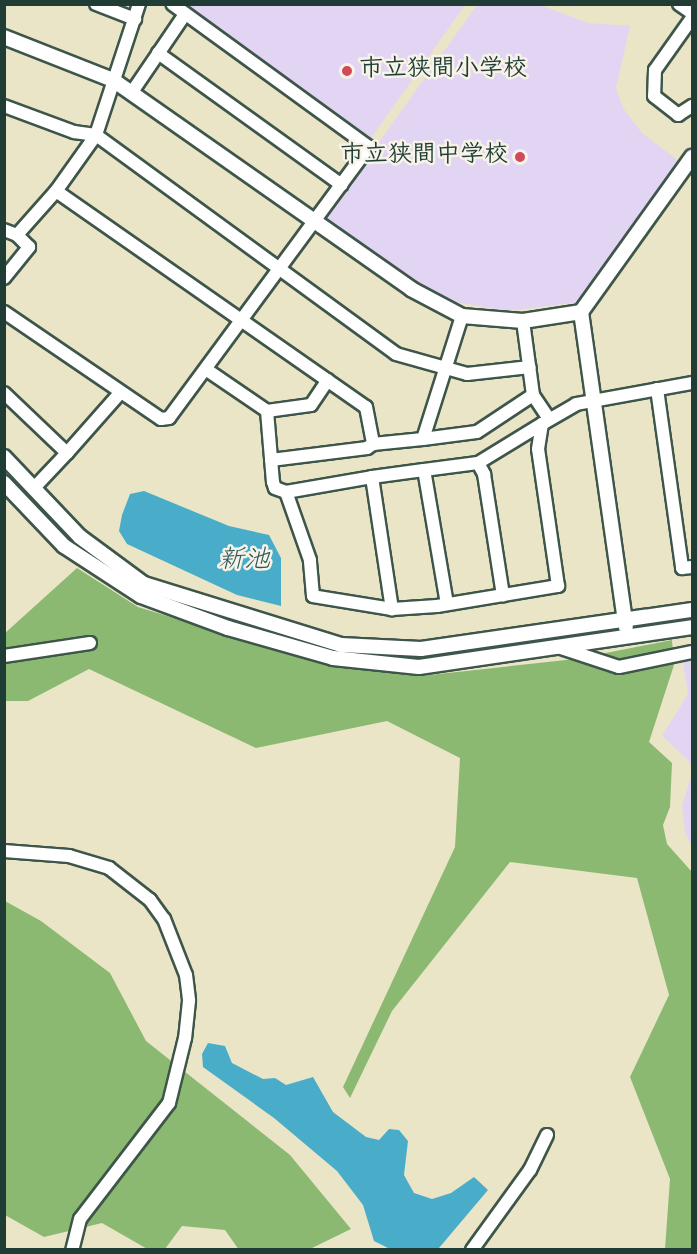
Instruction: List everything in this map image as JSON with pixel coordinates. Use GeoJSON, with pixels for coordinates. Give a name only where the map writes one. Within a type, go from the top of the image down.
{"type":"FeatureCollection","features":[{"type":"Feature","properties":{"kind":"street"},"geometry":{"type":"LineString","coordinates":[[96,4],[135,19]]}},
{"type":"Feature","properties":{"kind":"street"},"geometry":{"type":"LineString","coordinates":[[17,235],[56,191],[96,135],[139,4]]}},
{"type":"Feature","properties":{"kind":"street"},"geometry":{"type":"LineString","coordinates":[[4,312],[161,419],[168,418],[207,370],[369,147],[172,4]]}},
{"type":"Feature","properties":{"kind":"street"},"geometry":{"type":"LineString","coordinates":[[680,4],[693,13]]}},
{"type":"Feature","properties":{"kind":"street"},"geometry":{"type":"LineString","coordinates":[[132,92],[186,14]]}},
{"type":"Feature","properties":{"kind":"street"},"geometry":{"type":"LineString","coordinates":[[693,18],[655,70],[654,96],[678,115],[693,106]]}},
{"type":"Feature","properties":{"kind":"street"},"geometry":{"type":"LineString","coordinates":[[4,37],[113,80],[411,289],[462,316],[523,321],[581,312]]}},
{"type":"Feature","properties":{"kind":"street"},"geometry":{"type":"LineString","coordinates":[[158,53],[342,185]]}},
{"type":"Feature","properties":{"kind":"street"},"geometry":{"type":"LineString","coordinates":[[4,106],[74,132],[96,135],[396,354],[467,374],[530,367]]}},
{"type":"Feature","properties":{"kind":"street"},"geometry":{"type":"LineString","coordinates":[[628,636],[581,312],[693,157]]}},
{"type":"Feature","properties":{"kind":"street"},"geometry":{"type":"LineString","coordinates":[[56,191],[366,406],[372,444]]}},
{"type":"Feature","properties":{"kind":"street"},"geometry":{"type":"LineString","coordinates":[[4,230],[17,235],[29,247],[4,278]]}},
{"type":"Feature","properties":{"kind":"street"},"geometry":{"type":"LineString","coordinates":[[423,439],[462,316]]}},
{"type":"Feature","properties":{"kind":"street"},"geometry":{"type":"LineString","coordinates":[[286,492],[310,560],[313,596],[392,609],[447,604],[558,586],[538,449],[546,422],[533,395],[523,321]]}},
{"type":"Feature","properties":{"kind":"street"},"geometry":{"type":"LineString","coordinates":[[207,370],[267,411],[311,405],[327,380]]}},
{"type":"Feature","properties":{"kind":"street"},"geometry":{"type":"LineString","coordinates":[[267,411],[275,488],[286,492],[372,477],[478,463],[576,404],[693,383]]}},
{"type":"Feature","properties":{"kind":"street"},"geometry":{"type":"LineString","coordinates":[[657,389],[682,568],[693,567]]}},
{"type":"Feature","properties":{"kind":"street"},"geometry":{"type":"LineString","coordinates":[[34,488],[121,392]]}},
{"type":"Feature","properties":{"kind":"street"},"geometry":{"type":"LineString","coordinates":[[4,393],[67,453]]}},
{"type":"Feature","properties":{"kind":"street"},"geometry":{"type":"LineString","coordinates":[[271,460],[367,448],[372,444],[477,432],[533,395]]}},
{"type":"Feature","properties":{"kind":"street"},"geometry":{"type":"LineString","coordinates":[[4,457],[80,537],[144,584],[341,645],[421,649],[693,610]]}},
{"type":"Feature","properties":{"kind":"street"},"geometry":{"type":"LineString","coordinates":[[478,463],[484,474],[503,596]]}},
{"type":"Feature","properties":{"kind":"street"},"geometry":{"type":"LineString","coordinates":[[424,470],[447,604]]}},
{"type":"Feature","properties":{"kind":"street"},"geometry":{"type":"LineString","coordinates":[[372,477],[392,609]]}},
{"type":"Feature","properties":{"kind":"street"},"geometry":{"type":"LineString","coordinates":[[4,483],[64,546],[141,596],[228,628],[333,658],[419,667],[693,627]]}},
{"type":"Feature","properties":{"kind":"street"},"geometry":{"type":"LineString","coordinates":[[4,656],[90,643]]}},
{"type":"Feature","properties":{"kind":"street"},"geometry":{"type":"LineString","coordinates":[[555,646],[619,667],[693,652]]}},
{"type":"Feature","properties":{"kind":"street"},"geometry":{"type":"LineString","coordinates":[[4,851],[69,856],[109,868],[150,900],[164,919],[186,975],[189,1001],[185,1038],[169,1103],[80,1219],[72,1250]]}},
{"type":"Feature","properties":{"kind":"street"},"geometry":{"type":"LineString","coordinates":[[472,1250],[530,1170],[546,1135]]}},
{"type":"Feature","properties":{"kind":"shaded area","name":"市立狭間小学校"},"geometry":{"type":"Polygon","coordinates":[[[182,5],[465,5],[371,138],[182,5]]]}},
{"type":"Feature","properties":{"kind":"shaded area","name":"市立狭間中学校"},"geometry":{"type":"Polygon","coordinates":[[[477,5],[540,5],[588,23],[630,26],[616,88],[623,108],[642,133],[680,162],[579,302],[507,311],[439,299],[325,218],[477,5]]]}},
{"type":"Feature","properties":{"kind":"shaded area"},"geometry":{"type":"Polygon","coordinates":[[[692,658],[692,774],[690,762],[662,736],[688,694],[683,662],[692,658]]]}},
{"type":"Feature","properties":{"kind":"shaded area"},"geometry":{"type":"Polygon","coordinates":[[[692,774],[692,847],[685,832],[682,806],[692,774]]]}},
{"type":"Feature","properties":{"kind":"green space"},"geometry":{"type":"Polygon","coordinates":[[[77,568],[138,607],[330,666],[420,676],[575,659],[672,640],[674,665],[649,742],[672,763],[670,807],[663,825],[667,844],[692,872],[692,1249],[665,1249],[670,1179],[630,1077],[669,995],[637,878],[510,862],[392,1011],[350,1098],[343,1087],[455,847],[460,758],[387,721],[256,748],[89,669],[28,701],[5,701],[4,634],[77,568]]]}},
{"type":"Feature","properties":{"kind":"green space"},"geometry":{"type":"Polygon","coordinates":[[[5,901],[41,921],[110,973],[146,1041],[290,1155],[351,1229],[310,1249],[239,1250],[225,1230],[182,1226],[165,1249],[149,1250],[102,1223],[44,1237],[5,1215],[5,901]]]}},
{"type":"Feature","properties":{"kind":"water","name":"新池"},"geometry":{"type":"Polygon","coordinates":[[[144,491],[229,526],[269,535],[281,558],[281,606],[237,595],[127,544],[119,531],[122,515],[130,494],[144,491]]]}},
{"type":"Feature","properties":{"kind":"water"},"geometry":{"type":"Polygon","coordinates":[[[208,1043],[225,1046],[232,1063],[263,1079],[275,1078],[286,1085],[313,1077],[333,1112],[366,1137],[379,1140],[389,1129],[399,1130],[408,1141],[404,1175],[414,1193],[432,1199],[451,1193],[474,1177],[488,1190],[439,1248],[390,1249],[374,1241],[363,1205],[337,1171],[274,1118],[203,1067],[202,1054],[208,1043]]]}},
{"type":"Feature","properties":{"kind":"place","name":"市立狭間小学校"},"geometry":{"type":"Point","coordinates":[347,71]}},
{"type":"Feature","properties":{"kind":"place","name":"市立狭間中学校"},"geometry":{"type":"Point","coordinates":[520,157]}}]}
